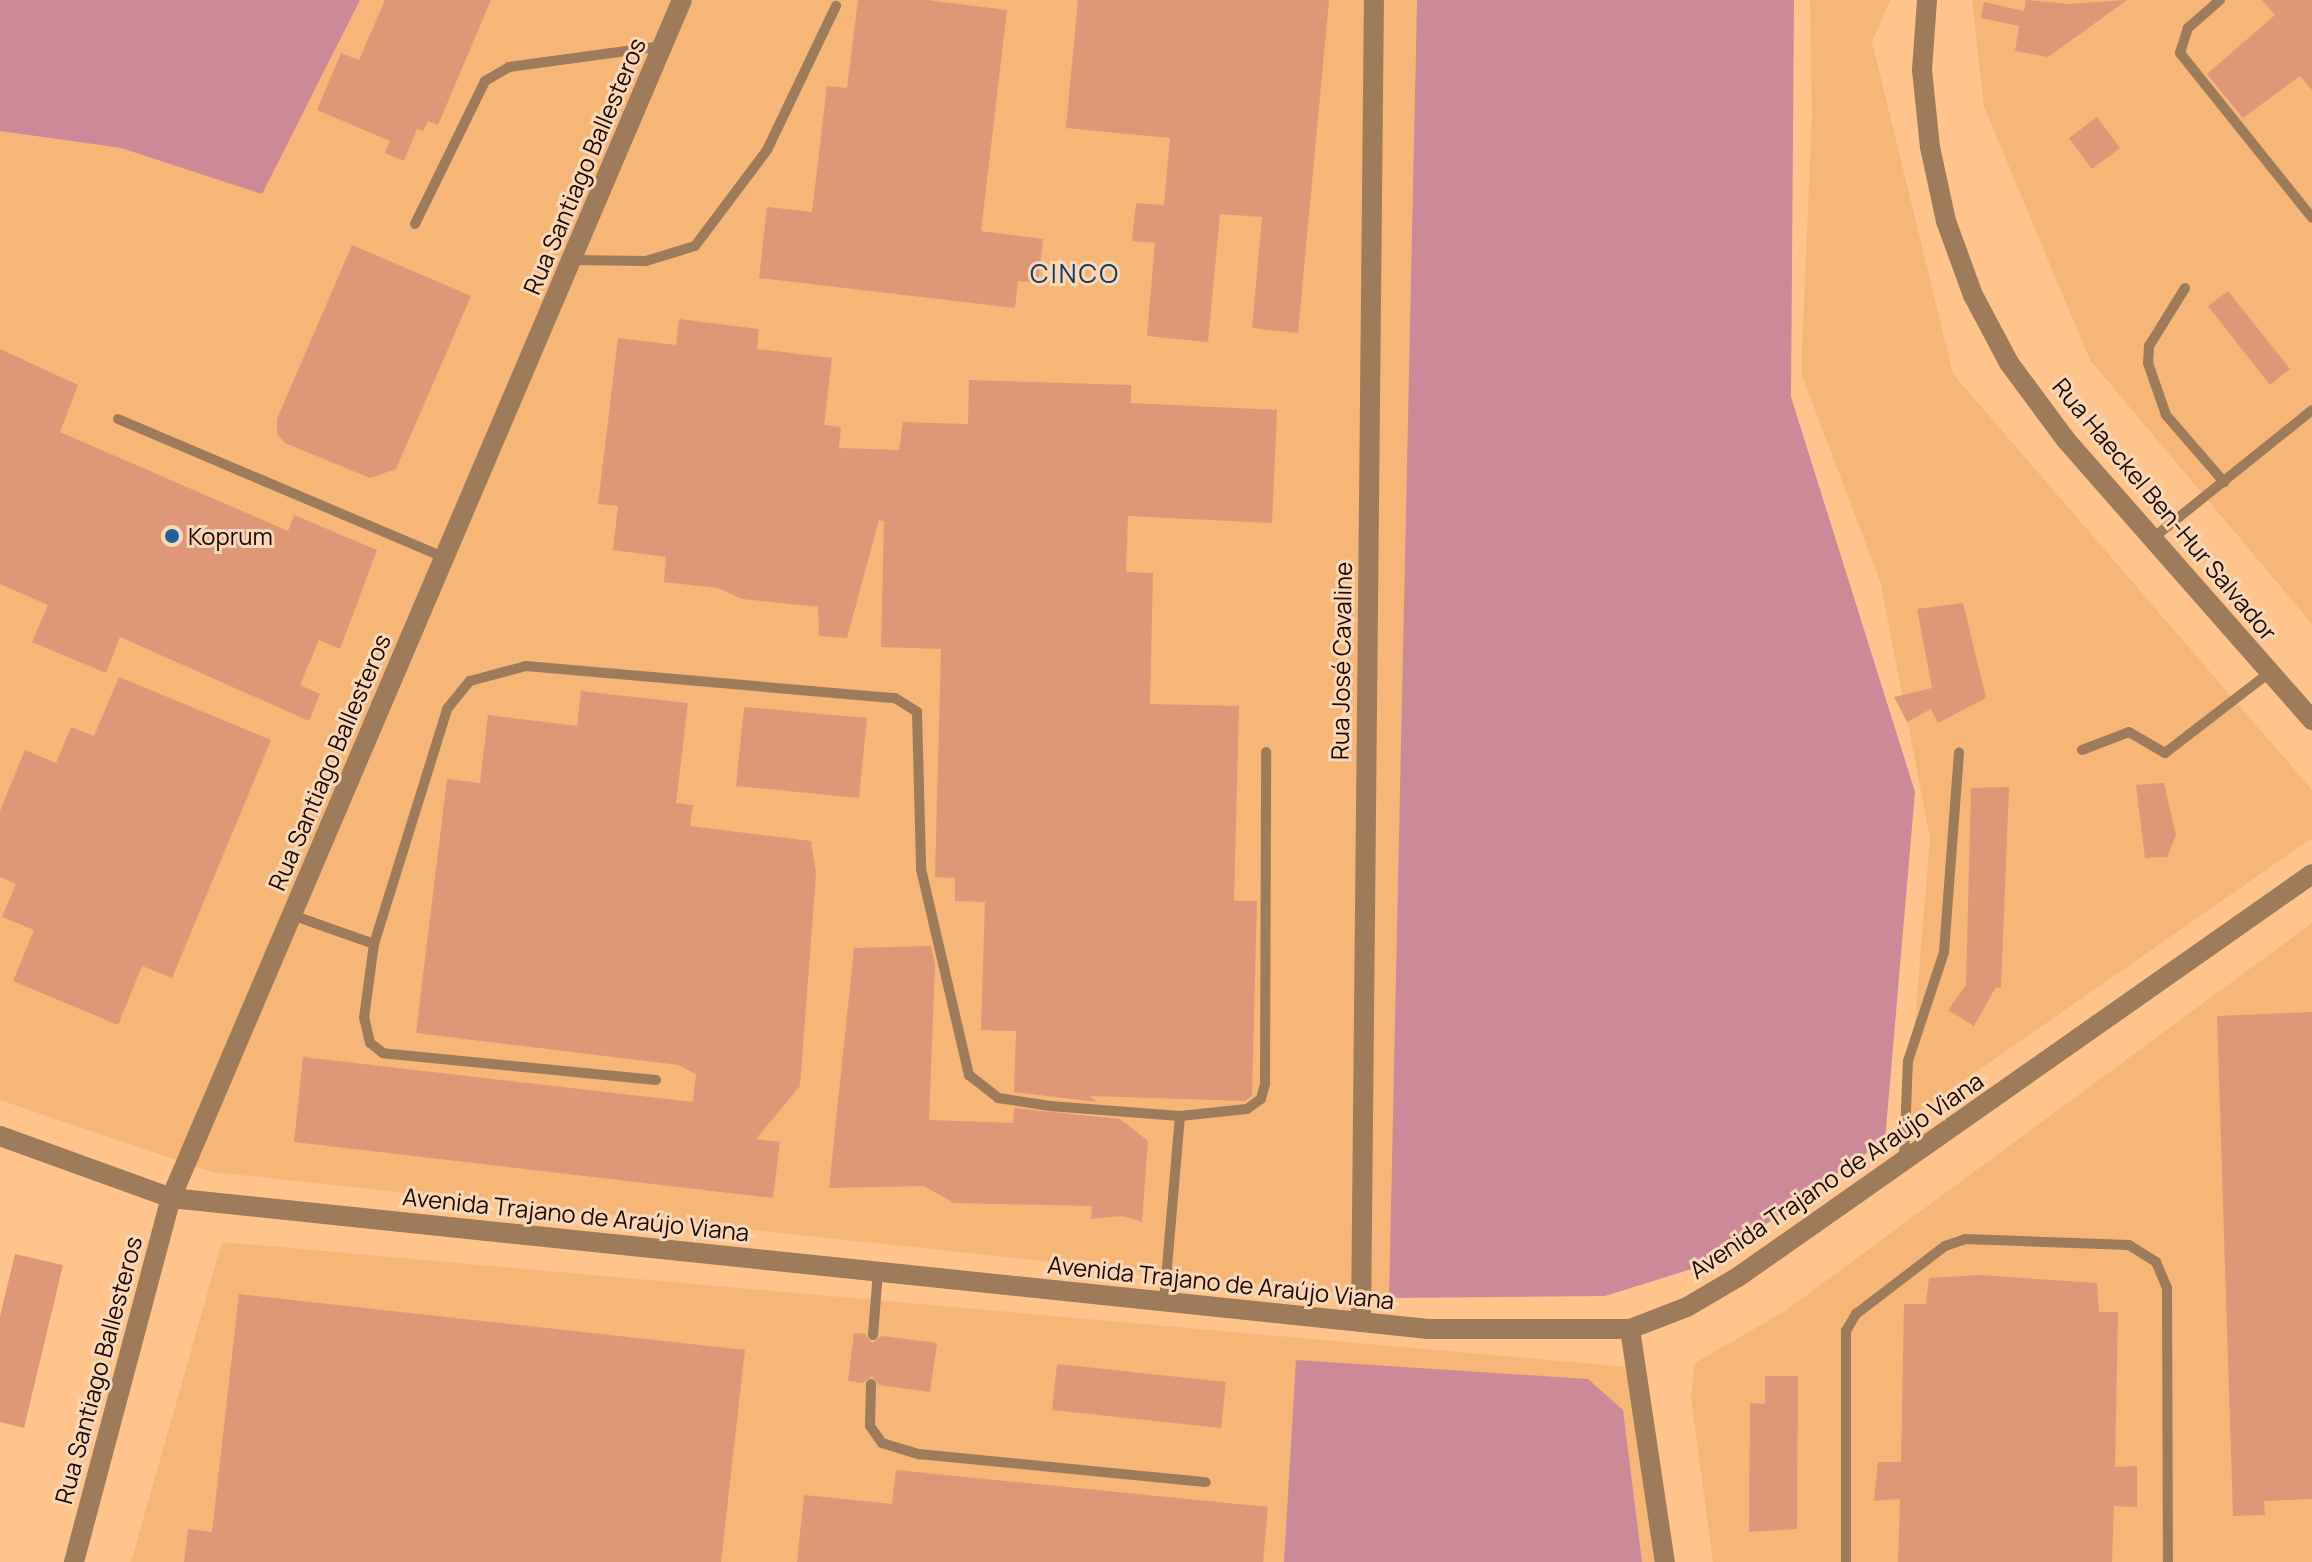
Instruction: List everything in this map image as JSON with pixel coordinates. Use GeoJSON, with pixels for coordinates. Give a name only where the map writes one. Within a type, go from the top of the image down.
{"type":"FeatureCollection","features":[{"type":"Feature","properties":{"kind":"street","name":"Rua Santiago Ballesteros"},"geometry":{"type":"LineString","coordinates":[[74,1562],[171,1198],[682,0]]}},
{"type":"Feature","properties":{"kind":"street","name":"Rua José Cavaline"},"geometry":{"type":"LineString","coordinates":[[1361,1322],[1374,0]]}},
{"type":"Feature","properties":{"kind":"street","name":"Rua Haeckel Ben-Hur Salvador"},"geometry":{"type":"LineString","coordinates":[[1927,0],[1922,70],[1930,147],[1946,221],[1973,295],[2009,363],[2042,407],[2153,538],[2312,720]]}},
{"type":"Feature","properties":{"kind":"street","name":"Avenida Trajano de Araújo Viana"},"geometry":{"type":"LineString","coordinates":[[0,1136],[171,1198],[1428,1329],[1630,1329],[1687,1307],[1738,1277],[1904,1165],[2312,874]]}},
{"type":"Feature","properties":{"kind":"street"},"geometry":{"type":"LineString","coordinates":[[1630,1329],[1665,1562]]}},
{"type":"Feature","properties":{"kind":"lane"},"geometry":{"type":"LineString","coordinates":[[2220,0],[2188,28],[2180,53],[2312,218]]}},
{"type":"Feature","properties":{"kind":"lane"},"geometry":{"type":"LineString","coordinates":[[572,260],[646,261],[695,246],[767,150],[836,6]]}},
{"type":"Feature","properties":{"kind":"lane"},"geometry":{"type":"LineString","coordinates":[[415,224],[485,81],[509,67],[664,46]]}},
{"type":"Feature","properties":{"kind":"lane"},"geometry":{"type":"LineString","coordinates":[[2185,288],[2149,346],[2148,363],[2166,415],[2224,482]]}},
{"type":"Feature","properties":{"kind":"lane"},"geometry":{"type":"LineString","coordinates":[[2153,538],[2312,410]]}},
{"type":"Feature","properties":{"kind":"lane"},"geometry":{"type":"LineString","coordinates":[[118,419],[445,558]]}},
{"type":"Feature","properties":{"kind":"lane"},"geometry":{"type":"LineString","coordinates":[[656,1080],[383,1053],[370,1043],[364,1018],[374,944],[447,709],[470,681],[526,666],[895,698],[917,712],[921,869],[969,1075],[998,1098],[1180,1116],[1247,1109],[1261,1099],[1265,1084],[1266,752]]}},
{"type":"Feature","properties":{"kind":"lane"},"geometry":{"type":"LineString","coordinates":[[2082,750],[2129,732],[2165,753],[2270,672]]}},
{"type":"Feature","properties":{"kind":"lane"},"geometry":{"type":"LineString","coordinates":[[1904,1165],[1908,1061],[1944,952],[1959,753]]}},
{"type":"Feature","properties":{"kind":"lane"},"geometry":{"type":"LineString","coordinates":[[292,915],[374,944]]}},
{"type":"Feature","properties":{"kind":"lane"},"geometry":{"type":"LineString","coordinates":[[1164,1302],[1180,1116]]}},
{"type":"Feature","properties":{"kind":"lane"},"geometry":{"type":"LineString","coordinates":[[1846,1562],[1846,1331],[1856,1314],[1945,1246],[1965,1239],[2129,1245],[2156,1262],[2167,1288],[2168,1562]]}},
{"type":"Feature","properties":{"kind":"lane"},"geometry":{"type":"LineString","coordinates":[[873,1335],[878,1272]]}},
{"type":"Feature","properties":{"kind":"lane"},"geometry":{"type":"LineString","coordinates":[[871,1384],[870,1426],[882,1443],[919,1454],[1206,1482]]}},
{"type":"Feature","properties":{"kind":"shaded area"},"geometry":{"type":"Polygon","coordinates":[[[0,0],[360,0],[262,194],[121,148],[0,131],[0,0]]]}},
{"type":"Feature","properties":{"kind":"shaded area"},"geometry":{"type":"Polygon","coordinates":[[[360,0],[1417,0],[1389,1298],[212,1172],[0,1100],[0,131],[121,148],[262,193],[360,0]]]}},
{"type":"Feature","properties":{"kind":"shaded area"},"geometry":{"type":"Polygon","coordinates":[[[1417,0],[1794,0],[1791,397],[1915,792],[1885,1140],[1711,1263],[1605,1296],[1389,1298],[1417,0]]]}},
{"type":"Feature","properties":{"kind":"shaded area"},"geometry":{"type":"Polygon","coordinates":[[[1810,0],[1890,0],[1872,42],[1953,374],[2312,790],[2312,838],[1907,1120],[1930,837],[1880,581],[1801,373],[1812,116],[1810,0]]]}},
{"type":"Feature","properties":{"kind":"shaded area"},"geometry":{"type":"Polygon","coordinates":[[[1972,0],[2312,0],[2312,624],[2090,360],[1984,107],[1972,0]]]}},
{"type":"Feature","properties":{"kind":"shaded area"},"geometry":{"type":"Polygon","coordinates":[[[2312,923],[2312,1562],[1713,1562],[1691,1398],[1695,1363],[1785,1311],[2312,923]]]}},
{"type":"Feature","properties":{"kind":"shaded area"},"geometry":{"type":"Polygon","coordinates":[[[222,1242],[1638,1368],[1661,1562],[131,1562],[222,1242]]]}},
{"type":"Feature","properties":{"kind":"shaded area"},"geometry":{"type":"Polygon","coordinates":[[[1296,1360],[1588,1379],[1623,1410],[1642,1562],[1284,1562],[1296,1360]]]}},
{"type":"Feature","properties":{"kind":"building"},"geometry":{"type":"Polygon","coordinates":[[[385,0],[491,0],[438,125],[428,121],[423,131],[417,129],[404,161],[385,153],[390,141],[317,110],[341,53],[359,60],[385,0]]]}},
{"type":"Feature","properties":{"kind":"building"},"geometry":{"type":"Polygon","coordinates":[[[858,0],[927,0],[1007,10],[981,231],[1043,239],[1038,283],[1018,281],[1015,308],[759,278],[767,207],[812,212],[827,86],[847,88],[858,0]]]}},
{"type":"Feature","properties":{"kind":"building"},"geometry":{"type":"Polygon","coordinates":[[[1078,0],[1329,0],[1298,333],[1252,328],[1262,217],[1220,214],[1208,342],[1147,336],[1155,243],[1132,241],[1136,203],[1164,205],[1170,138],[1066,128],[1078,0]]]}},
{"type":"Feature","properties":{"kind":"building"},"geometry":{"type":"Polygon","coordinates":[[[2026,0],[2069,4],[2127,0],[2048,57],[2015,51],[2019,26],[1981,18],[1984,2],[2024,11],[2026,0]]]}},
{"type":"Feature","properties":{"kind":"building"},"geometry":{"type":"Polygon","coordinates":[[[2262,0],[2312,0],[2312,90],[2300,76],[2243,118],[2207,74],[2275,15],[2262,0]]]}},
{"type":"Feature","properties":{"kind":"building"},"geometry":{"type":"Polygon","coordinates":[[[2097,117],[2120,148],[2092,169],[2069,138],[2097,117]]]}},
{"type":"Feature","properties":{"kind":"building"},"geometry":{"type":"Polygon","coordinates":[[[352,245],[471,296],[396,469],[370,478],[285,443],[277,433],[277,419],[352,245]]]}},
{"type":"Feature","properties":{"kind":"building"},"geometry":{"type":"Polygon","coordinates":[[[2228,291],[2290,369],[2270,385],[2208,306],[2228,291]]]}},
{"type":"Feature","properties":{"kind":"building"},"geometry":{"type":"Polygon","coordinates":[[[679,319],[759,329],[757,349],[832,358],[824,425],[841,427],[839,448],[899,450],[903,422],[968,424],[969,380],[1131,385],[1131,403],[1277,410],[1272,523],[1128,516],[1126,572],[1153,573],[1150,704],[1239,706],[1234,901],[1257,901],[1252,1096],[1245,1101],[1090,1096],[1097,1102],[1014,1092],[1016,1031],[981,1030],[985,902],[955,901],[955,878],[935,877],[941,649],[881,647],[884,521],[879,520],[847,638],[819,636],[818,607],[742,599],[718,588],[664,582],[666,557],[613,550],[618,506],[598,504],[618,338],[676,345],[679,319]]]}},
{"type":"Feature","properties":{"kind":"building","name":"Koprum"},"geometry":{"type":"Polygon","coordinates":[[[0,349],[78,385],[60,432],[288,531],[294,515],[377,550],[340,649],[319,640],[300,685],[320,694],[309,721],[120,637],[106,673],[32,642],[48,605],[0,584],[0,349]]]}},
{"type":"Feature","properties":{"kind":"building"},"geometry":{"type":"Polygon","coordinates":[[[1963,603],[1986,698],[1938,723],[1931,709],[1907,722],[1894,697],[1932,688],[1917,609],[1963,603]]]}},
{"type":"Feature","properties":{"kind":"building"},"geometry":{"type":"Polygon","coordinates":[[[119,677],[271,740],[172,978],[142,966],[118,1025],[13,981],[34,930],[2,917],[16,884],[0,877],[0,811],[25,750],[56,763],[71,727],[94,736],[119,677]]]}},
{"type":"Feature","properties":{"kind":"building"},"geometry":{"type":"Polygon","coordinates":[[[581,691],[688,703],[676,803],[693,805],[690,826],[811,841],[816,874],[800,1086],[756,1139],[780,1142],[773,1198],[294,1142],[303,1057],[693,1102],[696,1074],[679,1065],[416,1033],[447,779],[480,783],[488,715],[577,726],[581,691]]]}},
{"type":"Feature","properties":{"kind":"building"},"geometry":{"type":"Polygon","coordinates":[[[744,707],[867,718],[859,798],[736,786],[744,707]]]}},
{"type":"Feature","properties":{"kind":"building"},"geometry":{"type":"Polygon","coordinates":[[[2164,783],[2176,835],[2167,857],[2145,858],[2136,785],[2164,783]]]}},
{"type":"Feature","properties":{"kind":"building"},"geometry":{"type":"Polygon","coordinates":[[[2009,787],[2001,988],[1996,987],[1974,1026],[1948,1010],[1966,985],[1971,788],[2009,787]]]}},
{"type":"Feature","properties":{"kind":"building"},"geometry":{"type":"Polygon","coordinates":[[[931,946],[935,965],[929,1120],[1013,1123],[1014,1108],[1120,1119],[1148,1141],[1142,1222],[1122,1216],[1091,1219],[1092,1206],[954,1203],[924,1186],[829,1188],[854,948],[931,946]]]}},
{"type":"Feature","properties":{"kind":"building"},"geometry":{"type":"Polygon","coordinates":[[[2312,1012],[2312,1499],[2264,1501],[2265,1515],[2233,1516],[2217,1016],[2312,1012]]]}},
{"type":"Feature","properties":{"kind":"building"},"geometry":{"type":"Polygon","coordinates":[[[15,1254],[63,1265],[24,1428],[0,1422],[0,1316],[15,1254]]]}},
{"type":"Feature","properties":{"kind":"building"},"geometry":{"type":"Polygon","coordinates":[[[1978,1275],[2097,1283],[2099,1312],[2118,1312],[2115,1467],[2137,1466],[2137,1507],[2114,1506],[2112,1562],[1898,1562],[1900,1499],[1874,1501],[1878,1462],[1901,1462],[1904,1304],[1926,1304],[1929,1278],[1978,1275]]]}},
{"type":"Feature","properties":{"kind":"building"},"geometry":{"type":"Polygon","coordinates":[[[239,1294],[745,1350],[721,1562],[184,1562],[188,1529],[212,1532],[239,1294]]]}},
{"type":"Feature","properties":{"kind":"building"},"geometry":{"type":"Polygon","coordinates":[[[854,1333],[865,1334],[872,1343],[881,1336],[937,1343],[930,1392],[879,1385],[872,1376],[863,1383],[848,1381],[854,1333]]]}},
{"type":"Feature","properties":{"kind":"building"},"geometry":{"type":"Polygon","coordinates":[[[1057,1364],[1226,1382],[1221,1428],[1052,1410],[1057,1364]]]}},
{"type":"Feature","properties":{"kind":"building"},"geometry":{"type":"Polygon","coordinates":[[[1765,1376],[1798,1376],[1797,1529],[1749,1532],[1750,1403],[1765,1404],[1765,1376]]]}},
{"type":"Feature","properties":{"kind":"building"},"geometry":{"type":"Polygon","coordinates":[[[896,1470],[1268,1507],[1263,1562],[797,1562],[804,1495],[892,1504],[896,1470]]]}},
{"type":"Feature","properties":{"kind":"place","name":"Koprum"},"geometry":{"type":"Point","coordinates":[172,536]}},
{"type":"Feature","properties":{"kind":"district","name":"CINCO"},"geometry":{"type":"Point","coordinates":[1075,274]}}]}
